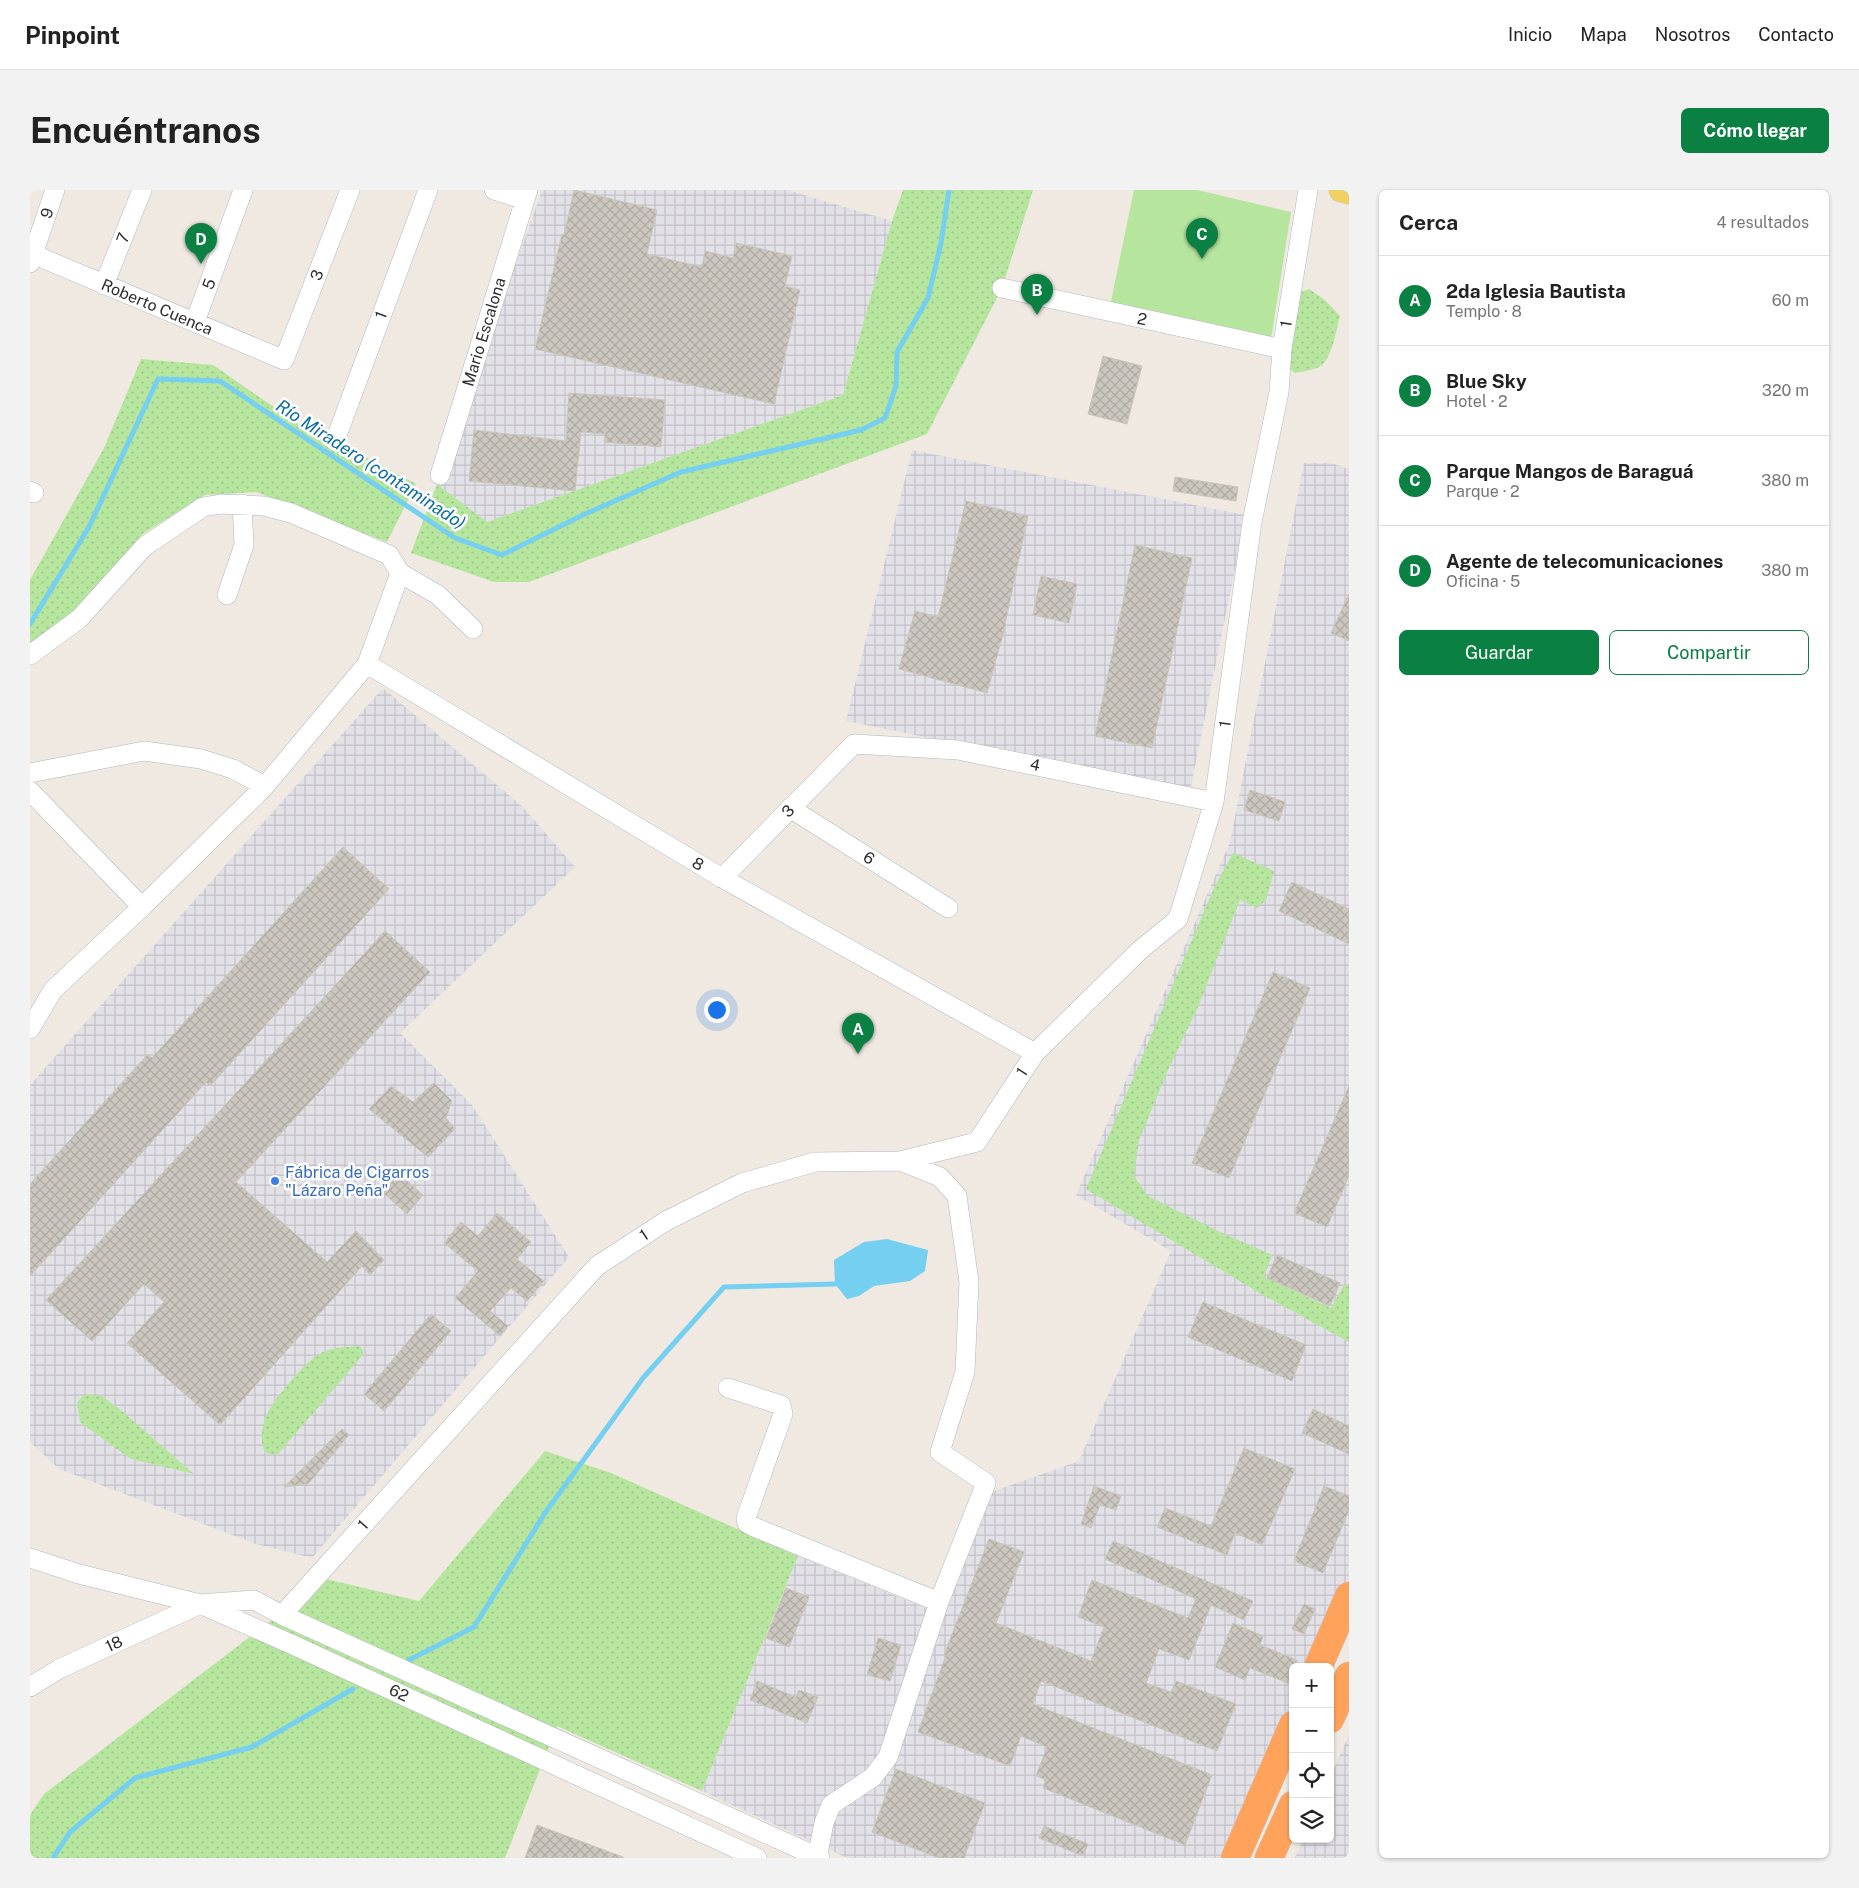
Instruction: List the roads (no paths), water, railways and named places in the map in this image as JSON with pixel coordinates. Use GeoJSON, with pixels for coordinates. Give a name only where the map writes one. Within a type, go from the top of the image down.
{"type":"FeatureCollection","features":[{"type":"Feature","properties":{"kind":"highway"},"geometry":{"type":"LineString","coordinates":[[1320,1663],[1349,1596]]}},
{"type":"Feature","properties":{"kind":"highway"},"geometry":{"type":"LineString","coordinates":[[1334,1710],[1349,1676]]}},
{"type":"Feature","properties":{"kind":"highway"},"geometry":{"type":"LineString","coordinates":[[1235,1858],[1289,1734]]}},
{"type":"Feature","properties":{"kind":"highway"},"geometry":{"type":"LineString","coordinates":[[1270,1858],[1289,1814]]}},
{"type":"Feature","properties":{"kind":"main road"},"geometry":{"type":"LineString","coordinates":[[1341,190],[1349,192]]}},
{"type":"Feature","properties":{"kind":"street","name":"9"},"geometry":{"type":"LineString","coordinates":[[31,257],[55,190]]}},
{"type":"Feature","properties":{"kind":"street","name":"7"},"geometry":{"type":"LineString","coordinates":[[104,285],[142,190]]}},
{"type":"Feature","properties":{"kind":"street","name":"5"},"geometry":{"type":"LineString","coordinates":[[195,322],[243,190]]}},
{"type":"Feature","properties":{"kind":"street","name":"3"},"geometry":{"type":"LineString","coordinates":[[284,360],[350,190]]}},
{"type":"Feature","properties":{"kind":"street","name":"1"},"geometry":{"type":"LineString","coordinates":[[335,441],[428,190]]}},
{"type":"Feature","properties":{"kind":"street"},"geometry":{"type":"LineString","coordinates":[[494,190],[527,195]]}},
{"type":"Feature","properties":{"kind":"street","name":"1"},"geometry":{"type":"LineString","coordinates":[[282,1615],[597,1266],[666,1220],[742,1183],[815,1162],[900,1161],[977,1142],[1035,1053],[1140,950],[1178,919],[1214,802],[1252,522],[1279,392],[1282,349],[1308,190]]}},
{"type":"Feature","properties":{"kind":"street","name":"Mario Escalona"},"geometry":{"type":"LineString","coordinates":[[440,475],[527,195]]}},
{"type":"Feature","properties":{"kind":"street","name":"Roberto Cuenca"},"geometry":{"type":"LineString","coordinates":[[31,257],[195,322],[284,360]]}},
{"type":"Feature","properties":{"kind":"street","name":"2"},"geometry":{"type":"LineString","coordinates":[[1002,288],[1282,349]]}},
{"type":"Feature","properties":{"kind":"street"},"geometry":{"type":"LineString","coordinates":[[30,654],[79,619],[145,546],[203,507],[221,504],[264,506],[291,513],[389,555],[400,573],[438,595],[473,629]]}},
{"type":"Feature","properties":{"kind":"street"},"geometry":{"type":"LineString","coordinates":[[227,595],[244,545],[242,504]]}},
{"type":"Feature","properties":{"kind":"street"},"geometry":{"type":"LineString","coordinates":[[30,1028],[53,990],[142,907],[265,786],[367,664],[400,573]]}},
{"type":"Feature","properties":{"kind":"street","name":"8"},"geometry":{"type":"LineString","coordinates":[[367,664],[722,878],[1035,1053]]}},
{"type":"Feature","properties":{"kind":"street","name":"3"},"geometry":{"type":"LineString","coordinates":[[722,878],[854,744]]}},
{"type":"Feature","properties":{"kind":"street","name":"4"},"geometry":{"type":"LineString","coordinates":[[854,744],[958,750],[1214,802]]}},
{"type":"Feature","properties":{"kind":"street"},"geometry":{"type":"LineString","coordinates":[[30,773],[144,752],[201,759],[232,768],[265,786]]}},
{"type":"Feature","properties":{"kind":"street"},"geometry":{"type":"LineString","coordinates":[[30,791],[142,907]]}},
{"type":"Feature","properties":{"kind":"street","name":"6"},"geometry":{"type":"LineString","coordinates":[[790,808],[948,908]]}},
{"type":"Feature","properties":{"kind":"street"},"geometry":{"type":"LineString","coordinates":[[818,1858],[824,1822],[831,1804],[873,1777],[888,1757],[939,1602],[986,1483],[940,1452],[965,1372],[969,1282],[957,1196],[940,1177],[900,1161]]}},
{"type":"Feature","properties":{"kind":"street"},"geometry":{"type":"LineString","coordinates":[[728,1388],[782,1405],[783,1408],[783,1414],[746,1518],[748,1523],[939,1602]]}},
{"type":"Feature","properties":{"kind":"street","name":"62"},"geometry":{"type":"LineString","coordinates":[[30,1558],[79,1574],[200,1604],[292,1644],[757,1858]]}},
{"type":"Feature","properties":{"kind":"street","name":"62"},"geometry":{"type":"LineString","coordinates":[[200,1604],[254,1600],[282,1615],[818,1858]]}},
{"type":"Feature","properties":{"kind":"street","name":"18"},"geometry":{"type":"LineString","coordinates":[[30,1687],[59,1669],[200,1604]]}},
{"type":"Feature","properties":{"kind":"water"},"geometry":{"type":"Polygon","coordinates":[[[887,1239],[928,1250],[925,1271],[910,1281],[874,1286],[859,1296],[847,1299],[835,1284],[834,1260],[864,1242],[887,1239]]]}},
{"type":"Feature","properties":{"kind":"waterway","name":"Río Miradero (contaminado)"},"geometry":{"type":"LineString","coordinates":[[30,624],[89,527],[158,379],[220,381],[455,538],[502,555],[585,514],[681,472],[861,430],[885,418],[896,386],[897,352],[928,298],[941,243],[949,190]]}},
{"type":"Feature","properties":{"kind":"waterway"},"geometry":{"type":"LineString","coordinates":[[409,1660],[474,1627],[545,1513],[643,1378],[724,1287],[835,1284]]}},
{"type":"Feature","properties":{"kind":"waterway"},"geometry":{"type":"LineString","coordinates":[[53,1858],[70,1832],[135,1778],[252,1747],[353,1689]]}},
{"type":"Feature","properties":{"kind":"place","name":"Parque Mangos de Baraguá"},"geometry":{"type":"Point","coordinates":[1202,259]}},
{"type":"Feature","properties":{"kind":"place","name":"Agente de telecomunicaciones"},"geometry":{"type":"Point","coordinates":[201,264]}},
{"type":"Feature","properties":{"kind":"place","name":"Blue Sky"},"geometry":{"type":"Point","coordinates":[1037,315]}},
{"type":"Feature","properties":{"kind":"place","name":"2da Iglesia Bautista"},"geometry":{"type":"Point","coordinates":[858,1054]}},
{"type":"Feature","properties":{"kind":"place","name":"Fábrica de Cigarros \"Lázaro Peña\""},"geometry":{"type":"Point","coordinates":[275,1181]}}]}
